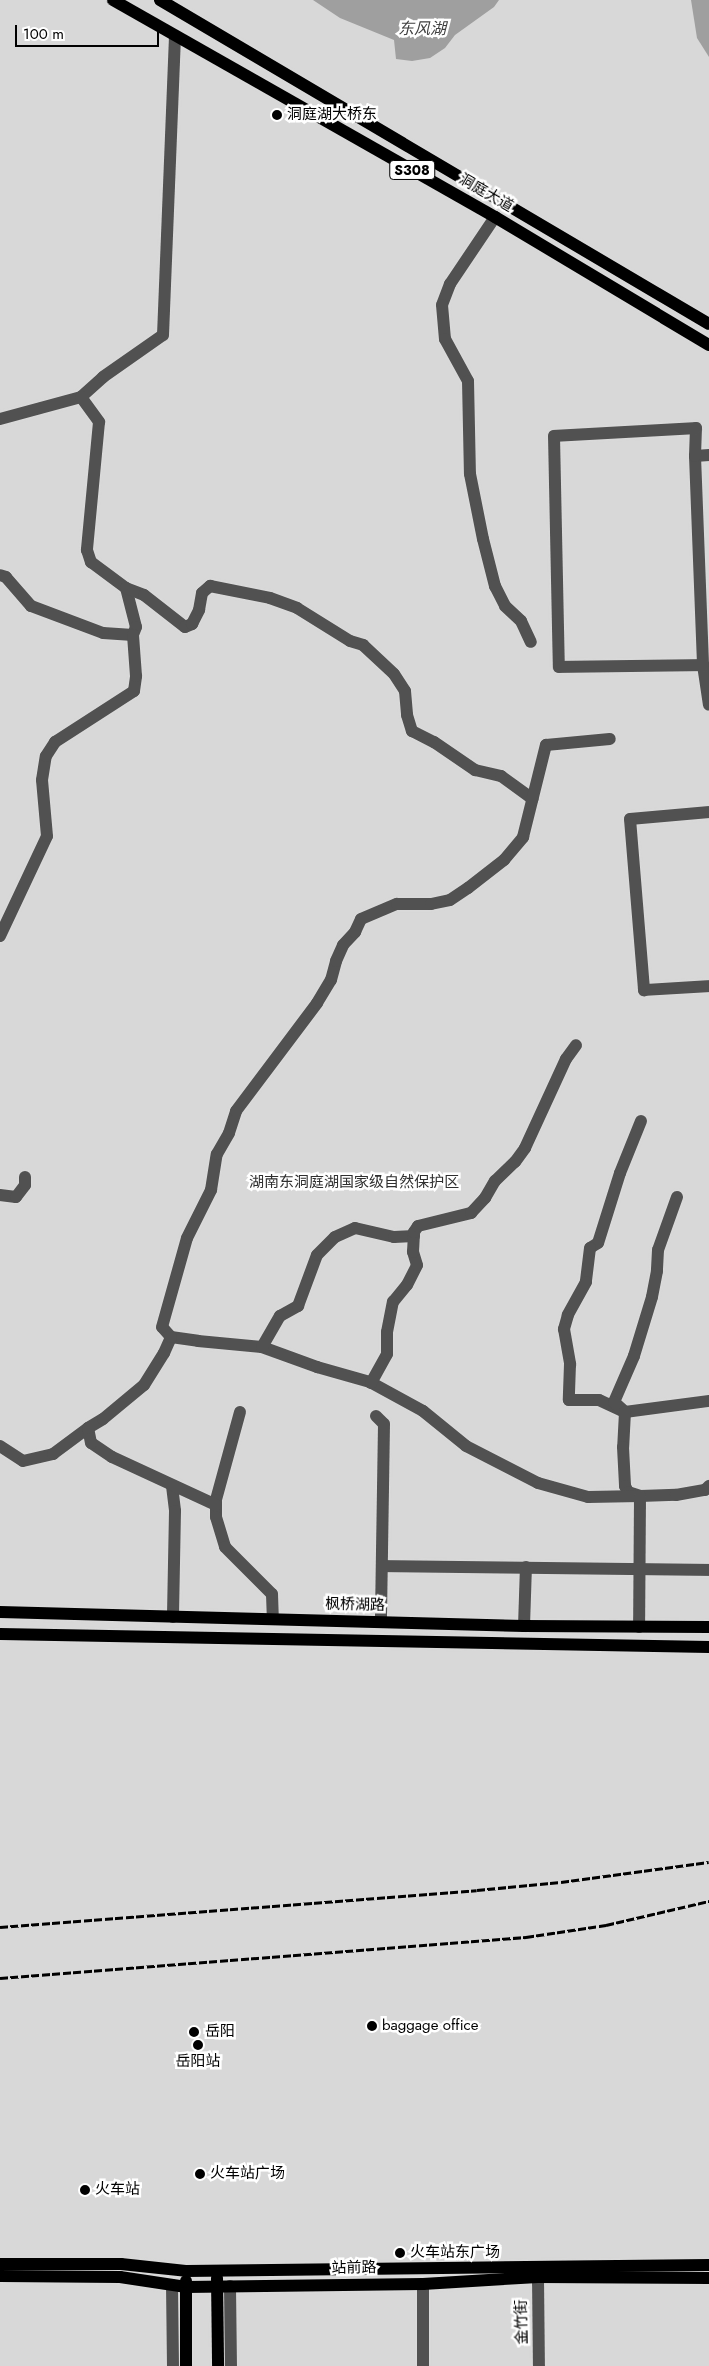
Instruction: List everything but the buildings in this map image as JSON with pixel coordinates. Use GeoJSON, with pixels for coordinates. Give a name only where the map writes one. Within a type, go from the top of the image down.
{"type":"FeatureCollection","features":[{"type":"Feature","properties":{"kind":"main road","name":"洞庭大道"},"geometry":{"type":"LineString","coordinates":[[113,0],[495,217],[709,345]]}},
{"type":"Feature","properties":{"kind":"main road","name":"洞庭大道"},"geometry":{"type":"LineString","coordinates":[[160,0],[709,324]]}},
{"type":"Feature","properties":{"kind":"main road","name":"枫桥湖路"},"geometry":{"type":"LineString","coordinates":[[0,1612],[524,1626],[709,1627]]}},
{"type":"Feature","properties":{"kind":"main road"},"geometry":{"type":"LineString","coordinates":[[0,1634],[709,1647]]}},
{"type":"Feature","properties":{"kind":"main road","name":"站前路"},"geometry":{"type":"LineString","coordinates":[[0,2264],[121,2264],[186,2271],[709,2265]]}},
{"type":"Feature","properties":{"kind":"main road"},"geometry":{"type":"LineString","coordinates":[[217,2270],[223,2286],[218,2366]]}},
{"type":"Feature","properties":{"kind":"main road"},"geometry":{"type":"LineString","coordinates":[[186,2271],[186,2366]]}},
{"type":"Feature","properties":{"kind":"main road","name":"站前路"},"geometry":{"type":"LineString","coordinates":[[0,2276],[120,2277],[186,2287],[423,2284],[538,2277],[709,2278]]}},
{"type":"Feature","properties":{"kind":"street"},"geometry":{"type":"LineString","coordinates":[[0,419],[81,397],[103,378],[163,335],[175,36]]}},
{"type":"Feature","properties":{"kind":"street"},"geometry":{"type":"LineString","coordinates":[[495,217],[450,284],[442,305],[445,339],[468,381],[470,474],[483,539],[496,586],[505,606],[521,621],[531,642]]}},
{"type":"Feature","properties":{"kind":"street"},"geometry":{"type":"LineString","coordinates":[[81,397],[99,422],[87,550],[91,562],[126,588],[144,595],[185,627],[192,624],[199,610],[202,594],[210,586],[270,598],[297,608],[350,641],[363,645],[394,674],[405,690],[407,715],[412,731],[434,742],[475,770],[501,776],[533,799]]}},
{"type":"Feature","properties":{"kind":"street"},"geometry":{"type":"LineString","coordinates":[[703,665],[559,667],[554,436],[696,428],[695,456],[703,665],[709,705]]}},
{"type":"Feature","properties":{"kind":"street"},"geometry":{"type":"LineString","coordinates":[[695,456],[709,455]]}},
{"type":"Feature","properties":{"kind":"street"},"geometry":{"type":"LineString","coordinates":[[0,575],[6,577],[31,606],[103,633],[133,635]]}},
{"type":"Feature","properties":{"kind":"street"},"geometry":{"type":"LineString","coordinates":[[0,936],[47,836],[42,780],[46,756],[55,742],[134,691],[136,676],[133,635],[136,627],[126,588]]}},
{"type":"Feature","properties":{"kind":"street"},"geometry":{"type":"LineString","coordinates":[[610,739],[546,745],[523,837],[504,860],[468,888],[450,900],[431,904],[397,904],[361,919],[355,932],[343,945],[331,980],[317,1003],[236,1111],[229,1133],[217,1154],[211,1190],[185,1246],[162,1327],[171,1337],[198,1342],[262,1347],[317,1367],[372,1383],[423,1411],[466,1446],[538,1484],[588,1497],[676,1495],[705,1490],[709,1486]]}},
{"type":"Feature","properties":{"kind":"street"},"geometry":{"type":"LineString","coordinates":[[709,812],[630,819],[644,990],[709,986]]}},
{"type":"Feature","properties":{"kind":"street"},"geometry":{"type":"LineString","coordinates":[[372,1383],[387,1354],[387,1332],[393,1302],[407,1285],[416,1265],[413,1252],[414,1236],[418,1226],[472,1213],[485,1198],[495,1181],[516,1162],[525,1148],[566,1059],[576,1045]]}},
{"type":"Feature","properties":{"kind":"street"},"geometry":{"type":"LineString","coordinates":[[641,1121],[620,1173],[598,1243],[590,1248],[586,1282],[568,1315],[564,1329],[570,1364],[569,1400],[599,1400],[625,1412],[709,1401]]}},
{"type":"Feature","properties":{"kind":"street"},"geometry":{"type":"LineString","coordinates":[[0,1195],[16,1197],[25,1185],[25,1176]]}},
{"type":"Feature","properties":{"kind":"street"},"geometry":{"type":"LineString","coordinates":[[625,1412],[614,1402],[634,1356],[652,1297],[657,1271],[658,1250],[677,1197]]}},
{"type":"Feature","properties":{"kind":"street"},"geometry":{"type":"LineString","coordinates":[[262,1347],[280,1316],[298,1306],[317,1255],[336,1237],[355,1228],[394,1237],[414,1236]]}},
{"type":"Feature","properties":{"kind":"street"},"geometry":{"type":"LineString","coordinates":[[0,1446],[23,1461],[53,1454],[103,1419],[144,1385],[171,1337]]}},
{"type":"Feature","properties":{"kind":"street"},"geometry":{"type":"LineString","coordinates":[[240,1412],[216,1505],[216,1517],[225,1547],[272,1594],[273,1619]]}},
{"type":"Feature","properties":{"kind":"street"},"geometry":{"type":"LineString","coordinates":[[625,1412],[623,1447],[625,1486],[628,1492],[640,1496]]}},
{"type":"Feature","properties":{"kind":"street"},"geometry":{"type":"LineString","coordinates":[[376,1416],[384,1424],[381,1622]]}},
{"type":"Feature","properties":{"kind":"street"},"geometry":{"type":"LineString","coordinates":[[88,1428],[90,1443],[112,1457],[216,1505]]}},
{"type":"Feature","properties":{"kind":"street"},"geometry":{"type":"LineString","coordinates":[[172,1486],[175,1511],[173,1617]]}},
{"type":"Feature","properties":{"kind":"street"},"geometry":{"type":"LineString","coordinates":[[639,1626],[640,1496]]}},
{"type":"Feature","properties":{"kind":"street"},"geometry":{"type":"LineString","coordinates":[[382,1566],[709,1570]]}},
{"type":"Feature","properties":{"kind":"street"},"geometry":{"type":"LineString","coordinates":[[524,1626],[526,1567]]}},
{"type":"Feature","properties":{"kind":"street","name":"金竹街"},"geometry":{"type":"LineString","coordinates":[[538,2277],[539,2366]]}},
{"type":"Feature","properties":{"kind":"street"},"geometry":{"type":"LineString","coordinates":[[423,2284],[423,2366]]}},
{"type":"Feature","properties":{"kind":"street"},"geometry":{"type":"LineString","coordinates":[[172,2285],[173,2366]]}},
{"type":"Feature","properties":{"kind":"street"},"geometry":{"type":"LineString","coordinates":[[223,2286],[231,2366]]}},
{"type":"Feature","properties":{"kind":"green space","name":"湖南东洞庭湖国家级自然保护区"},"geometry":{"type":"Polygon","coordinates":[[[0,0],[709,0],[709,2366],[0,2366],[0,0]]]}},
{"type":"Feature","properties":{"kind":"water","name":"东风湖"},"geometry":{"type":"Polygon","coordinates":[[[313,0],[499,0],[494,7],[455,35],[445,48],[430,58],[412,61],[396,59],[394,40],[340,18],[313,0]]]}},
{"type":"Feature","properties":{"kind":"water"},"geometry":{"type":"Polygon","coordinates":[[[691,0],[709,0],[709,57],[697,38],[691,0]]]}},
{"type":"Feature","properties":{"kind":"railway"},"geometry":{"type":"LineString","coordinates":[[0,1927],[477,1890],[561,1882],[709,1862]]}},
{"type":"Feature","properties":{"kind":"railway"},"geometry":{"type":"LineString","coordinates":[[0,1978],[526,1937],[606,1925],[709,1901]]}},
{"type":"Feature","properties":{"kind":"place","name":"洞庭湖大桥东"},"geometry":{"type":"Point","coordinates":[277,115]}},
{"type":"Feature","properties":{"kind":"place","name":"baggage office"},"geometry":{"type":"Point","coordinates":[372,2026]}},
{"type":"Feature","properties":{"kind":"place","name":"岳阳"},"geometry":{"type":"Point","coordinates":[194,2032]}},
{"type":"Feature","properties":{"kind":"place","name":"岳阳站"},"geometry":{"type":"Point","coordinates":[198,2045]}},
{"type":"Feature","properties":{"kind":"place","name":"火车站广场"},"geometry":{"type":"Point","coordinates":[200,2174]}},
{"type":"Feature","properties":{"kind":"place","name":"火车站"},"geometry":{"type":"Point","coordinates":[85,2190]}},
{"type":"Feature","properties":{"kind":"place","name":"火车站东广场"},"geometry":{"type":"Point","coordinates":[400,2253]}}]}
